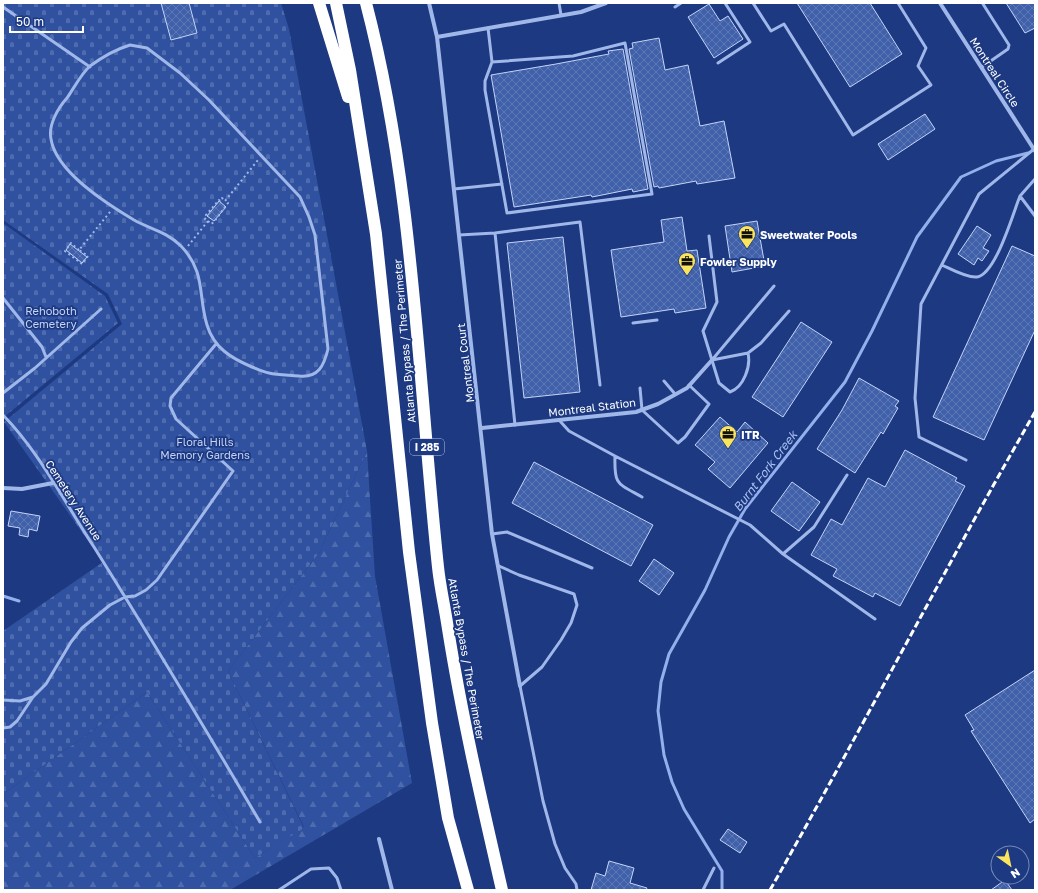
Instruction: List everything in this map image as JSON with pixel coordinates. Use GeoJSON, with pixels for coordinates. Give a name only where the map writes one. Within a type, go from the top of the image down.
{"type":"FeatureCollection","features":[{"type":"Feature","properties":{"kind":"highway"},"geometry":{"type":"LineString","coordinates":[[318,3],[359,131]]}},
{"type":"Feature","properties":{"kind":"highway","name":"Atlanta Bypass / The Perimeter"},"geometry":{"type":"LineString","coordinates":[[336,3],[350,70],[376,234],[409,552],[432,723],[448,818],[468,890]]}},
{"type":"Feature","properties":{"kind":"highway","name":"Atlanta Bypass / The Perimeter"},"geometry":{"type":"LineString","coordinates":[[366,3],[400,170],[438,569],[456,677],[478,786],[502,890]]}},
{"type":"Feature","properties":{"kind":"street"},"geometry":{"type":"LineString","coordinates":[[429,3],[436,37],[581,12],[606,3]]}},
{"type":"Feature","properties":{"kind":"street","name":"Montreal Circle"},"geometry":{"type":"LineString","coordinates":[[940,3],[1034,150]]}},
{"type":"Feature","properties":{"kind":"street","name":"Montreal Court"},"geometry":{"type":"LineString","coordinates":[[436,37],[482,428],[492,534],[520,686]]}},
{"type":"Feature","properties":{"kind":"street","name":"Montreal Station"},"geometry":{"type":"LineString","coordinates":[[482,428],[621,414],[642,410],[675,394],[689,385],[712,360]]}},
{"type":"Feature","properties":{"kind":"street"},"geometry":{"type":"LineString","coordinates":[[3,488],[22,488],[53,483]]}},
{"type":"Feature","properties":{"kind":"street"},"geometry":{"type":"LineString","coordinates":[[379,839],[392,890]]}},
{"type":"Feature","properties":{"kind":"lane"},"geometry":{"type":"LineString","coordinates":[[558,3],[561,15]]}},
{"type":"Feature","properties":{"kind":"lane"},"geometry":{"type":"LineString","coordinates":[[675,7],[681,3]]}},
{"type":"Feature","properties":{"kind":"lane"},"geometry":{"type":"LineString","coordinates":[[718,62],[750,42],[725,3]]}},
{"type":"Feature","properties":{"kind":"lane"},"geometry":{"type":"LineString","coordinates":[[753,3],[771,31],[784,24],[853,135],[931,85],[918,66],[926,48],[898,3]]}},
{"type":"Feature","properties":{"kind":"lane"},"geometry":{"type":"LineString","coordinates":[[982,67],[1008,49],[1009,44],[983,4]]}},
{"type":"Feature","properties":{"kind":"lane"},"geometry":{"type":"LineString","coordinates":[[3,8],[90,67]]}},
{"type":"Feature","properties":{"kind":"lane"},"geometry":{"type":"LineString","coordinates":[[488,28],[492,62],[484,81],[507,213],[652,194],[625,43],[573,56],[492,62]]}},
{"type":"Feature","properties":{"kind":"lane"},"geometry":{"type":"LineString","coordinates":[[130,45],[147,48],[180,72],[210,100],[261,156],[300,197],[315,235],[328,349],[325,364],[319,370],[304,376],[268,373],[233,359],[216,344],[207,325],[201,283],[197,270],[184,250],[172,238],[159,230],[135,220],[84,186],[65,167],[51,140],[51,128],[60,106],[90,67],[122,48],[130,45]]}},
{"type":"Feature","properties":{"kind":"lane"},"geometry":{"type":"LineString","coordinates":[[966,460],[919,437],[914,398],[921,304],[979,194],[1034,150]]}},
{"type":"Feature","properties":{"kind":"lane"},"geometry":{"type":"LineString","coordinates":[[942,265],[963,274],[977,277],[982,274],[994,261],[1020,196],[1035,179]]}},
{"type":"Feature","properties":{"kind":"lane"},"geometry":{"type":"LineString","coordinates":[[454,189],[502,184]]}},
{"type":"Feature","properties":{"kind":"lane"},"geometry":{"type":"LineString","coordinates":[[1020,196],[1035,216]]}},
{"type":"Feature","properties":{"kind":"lane"},"geometry":{"type":"LineString","coordinates":[[459,235],[495,233],[580,222],[600,385]]}},
{"type":"Feature","properties":{"kind":"lane"},"geometry":{"type":"LineString","coordinates":[[495,233],[514,425]]}},
{"type":"Feature","properties":{"kind":"lane"},"geometry":{"type":"LineString","coordinates":[[709,236],[718,302],[703,331],[719,383],[730,392],[734,390],[748,373],[748,352]]}},
{"type":"Feature","properties":{"kind":"lane"},"geometry":{"type":"LineString","coordinates":[[712,360],[774,286]]}},
{"type":"Feature","properties":{"kind":"lane"},"geometry":{"type":"LineString","coordinates":[[3,298],[42,347],[46,357]]}},
{"type":"Feature","properties":{"kind":"lane"},"geometry":{"type":"LineString","coordinates":[[3,393],[35,368],[101,309]]}},
{"type":"Feature","properties":{"kind":"lane"},"geometry":{"type":"LineString","coordinates":[[712,360],[748,352],[761,344],[789,311]]}},
{"type":"Feature","properties":{"kind":"lane"},"geometry":{"type":"LineString","coordinates":[[633,323],[657,320]]}},
{"type":"Feature","properties":{"kind":"lane"},"geometry":{"type":"LineString","coordinates":[[3,728],[14,724],[33,697],[46,684],[71,642],[82,628],[105,609],[125,597],[135,596],[146,590],[157,580],[234,471],[176,420],[170,406],[171,398],[216,344]]}},
{"type":"Feature","properties":{"kind":"lane"},"geometry":{"type":"LineString","coordinates":[[664,381],[675,394]]}},
{"type":"Feature","properties":{"kind":"lane"},"geometry":{"type":"LineString","coordinates":[[640,388],[642,410],[678,443],[685,437],[709,404],[689,385]]}},
{"type":"Feature","properties":{"kind":"lane","name":"Cemetery Avenue"},"geometry":{"type":"LineString","coordinates":[[3,415],[32,451],[125,597],[160,653],[260,822]]}},
{"type":"Feature","properties":{"kind":"lane"},"geometry":{"type":"LineString","coordinates":[[559,420],[570,431],[615,456],[747,524],[783,554],[875,619]]}},
{"type":"Feature","properties":{"kind":"lane"},"geometry":{"type":"LineString","coordinates":[[615,456],[614,475],[619,484],[642,497]]}},
{"type":"Feature","properties":{"kind":"lane"},"geometry":{"type":"LineString","coordinates":[[783,554],[814,527],[847,475]]}},
{"type":"Feature","properties":{"kind":"lane"},"geometry":{"type":"LineString","coordinates":[[492,534],[507,532],[592,568]]}},
{"type":"Feature","properties":{"kind":"lane"},"geometry":{"type":"LineString","coordinates":[[499,566],[519,575],[574,594],[577,605],[571,623],[542,667],[520,686],[543,801],[551,830],[563,862],[576,884],[577,890]]}},
{"type":"Feature","properties":{"kind":"lane"},"geometry":{"type":"LineString","coordinates":[[3,700],[20,700],[33,697]]}},
{"type":"Feature","properties":{"kind":"lane"},"geometry":{"type":"LineString","coordinates":[[279,890],[311,869],[328,868],[337,878],[341,890]]}},
{"type":"Feature","properties":{"kind":"lane"},"geometry":{"type":"LineString","coordinates":[[703,890],[714,868]]}},
{"type":"Feature","properties":{"kind":"path"},"geometry":{"type":"LineString","coordinates":[[225,201],[261,156]]}},
{"type":"Feature","properties":{"kind":"path"},"geometry":{"type":"LineString","coordinates":[[222,198],[225,201],[228,203],[227,206],[211,224],[205,219],[206,216],[219,200],[220,201],[222,198]]}},
{"type":"Feature","properties":{"kind":"path"},"geometry":{"type":"LineString","coordinates":[[79,250],[114,206]]}},
{"type":"Feature","properties":{"kind":"path"},"geometry":{"type":"LineString","coordinates":[[184,250],[208,221]]}},
{"type":"Feature","properties":{"kind":"path"},"geometry":{"type":"LineString","coordinates":[[71,243],[79,250],[88,256],[82,264],[65,251],[71,243]]}},
{"type":"Feature","properties":{"kind":"green space","name":"Floral Hills Memory Gardens"},"geometry":{"type":"Polygon","coordinates":[[[3,3],[281,3],[289,29],[367,451],[319,553],[228,671],[304,828],[255,858],[147,692],[3,794],[3,631],[103,562],[4,422],[122,324],[108,294],[3,220],[3,3]]]}},
{"type":"Feature","properties":{"kind":"green space","name":"Rehoboth Cemetery"},"geometry":{"type":"Polygon","coordinates":[[[3,223],[105,296],[118,323],[3,418],[3,223]]]}},
{"type":"Feature","properties":{"kind":"green space"},"geometry":{"type":"Polygon","coordinates":[[[367,451],[375,576],[412,783],[230,890],[3,890],[3,794],[147,692],[255,858],[304,827],[228,671],[319,553],[367,451]]]}},
{"type":"Feature","properties":{"kind":"building"},"geometry":{"type":"Polygon","coordinates":[[[161,3],[189,3],[197,33],[171,40],[161,3]]]}},
{"type":"Feature","properties":{"kind":"building"},"geometry":{"type":"Polygon","coordinates":[[[797,3],[870,3],[902,54],[850,87],[797,3]]]}},
{"type":"Feature","properties":{"kind":"building"},"geometry":{"type":"Polygon","coordinates":[[[1006,3],[1035,3],[1035,28],[1025,33],[1006,3]]]}},
{"type":"Feature","properties":{"kind":"building"},"geometry":{"type":"Polygon","coordinates":[[[709,4],[720,21],[728,16],[743,39],[714,58],[688,17],[709,4]]]}},
{"type":"Feature","properties":{"kind":"building"},"geometry":{"type":"Polygon","coordinates":[[[659,38],[665,70],[688,65],[700,126],[724,121],[735,178],[697,184],[696,181],[659,188],[658,186],[654,187],[629,49],[633,48],[632,43],[659,38]]]}},
{"type":"Feature","properties":{"kind":"building"},"geometry":{"type":"Polygon","coordinates":[[[623,49],[648,189],[633,192],[632,189],[592,197],[591,195],[514,207],[491,75],[609,54],[608,51],[623,49]]]}},
{"type":"Feature","properties":{"kind":"building"},"geometry":{"type":"Polygon","coordinates":[[[925,114],[935,129],[888,160],[878,144],[925,114]]]}},
{"type":"Feature","properties":{"kind":"building"},"geometry":{"type":"Polygon","coordinates":[[[219,201],[226,207],[214,221],[207,216],[219,201]]]}},
{"type":"Feature","properties":{"kind":"building"},"geometry":{"type":"Polygon","coordinates":[[[682,217],[687,251],[697,250],[706,308],[675,313],[674,309],[621,317],[611,250],[664,242],[661,220],[682,217]]]}},
{"type":"Feature","properties":{"kind":"building"},"geometry":{"type":"Polygon","coordinates":[[[757,221],[765,266],[732,272],[725,226],[757,221]]]}},
{"type":"Feature","properties":{"kind":"building"},"geometry":{"type":"Polygon","coordinates":[[[977,226],[991,235],[983,248],[989,251],[982,261],[978,258],[974,265],[958,254],[977,226]]]}},
{"type":"Feature","properties":{"kind":"building"},"geometry":{"type":"Polygon","coordinates":[[[563,237],[580,392],[524,398],[507,243],[563,237]]]}},
{"type":"Feature","properties":{"kind":"building"},"geometry":{"type":"Polygon","coordinates":[[[70,244],[87,257],[82,263],[66,250],[70,244]]]}},
{"type":"Feature","properties":{"kind":"building"},"geometry":{"type":"Polygon","coordinates":[[[1012,246],[1035,256],[1035,330],[984,440],[933,417],[1012,246]]]}},
{"type":"Feature","properties":{"kind":"building"},"geometry":{"type":"Polygon","coordinates":[[[801,322],[832,342],[783,417],[752,397],[801,322]]]}},
{"type":"Feature","properties":{"kind":"building"},"geometry":{"type":"Polygon","coordinates":[[[859,378],[899,401],[895,406],[898,408],[883,434],[881,432],[855,473],[817,449],[842,410],[859,378]]]}},
{"type":"Feature","properties":{"kind":"building"},"geometry":{"type":"Polygon","coordinates":[[[720,417],[737,432],[745,422],[768,443],[730,488],[708,469],[715,462],[695,445],[720,417]]]}},
{"type":"Feature","properties":{"kind":"building"},"geometry":{"type":"Polygon","coordinates":[[[905,450],[957,478],[955,481],[965,486],[900,606],[875,593],[873,597],[833,576],[837,569],[811,555],[831,519],[842,525],[868,478],[885,487],[905,450]]]}},
{"type":"Feature","properties":{"kind":"building"},"geometry":{"type":"Polygon","coordinates":[[[534,462],[653,525],[631,566],[512,503],[534,462]]]}},
{"type":"Feature","properties":{"kind":"building"},"geometry":{"type":"Polygon","coordinates":[[[792,482],[820,502],[799,531],[771,511],[792,482]]]}},
{"type":"Feature","properties":{"kind":"building"},"geometry":{"type":"Polygon","coordinates":[[[11,511],[40,516],[37,531],[29,529],[28,537],[19,535],[20,528],[8,526],[11,511]]]}},
{"type":"Feature","properties":{"kind":"building"},"geometry":{"type":"Polygon","coordinates":[[[654,559],[674,573],[659,595],[639,581],[654,559]]]}},
{"type":"Feature","properties":{"kind":"building"},"geometry":{"type":"Polygon","coordinates":[[[1035,670],[1035,819],[1030,823],[971,731],[974,730],[965,715],[1035,670]]]}},
{"type":"Feature","properties":{"kind":"building"},"geometry":{"type":"Polygon","coordinates":[[[728,829],[747,842],[740,853],[720,840],[728,829]]]}},
{"type":"Feature","properties":{"kind":"building"},"geometry":{"type":"Polygon","coordinates":[[[609,861],[634,868],[630,883],[647,888],[646,890],[591,890],[596,873],[605,876],[609,861]]]}},
{"type":"Feature","properties":{"kind":"building"},"geometry":{"type":"Polygon","coordinates":[[[998,885],[1008,885],[1012,890],[991,890],[998,885]]]}},
{"type":"Feature","properties":{"kind":"waterway","name":"Burnt Fork Creek"},"geometry":{"type":"LineString","coordinates":[[722,890],[722,871],[684,809],[672,782],[664,755],[658,711],[661,682],[669,654],[705,590],[729,537],[745,509],[845,382],[872,331],[917,237],[961,177],[996,161],[1028,153]]}},
{"type":"Feature","properties":{"kind":"waterway"},"geometry":{"type":"LineString","coordinates":[[3,596],[19,601]]}},
{"type":"Feature","properties":{"kind":"railway"},"geometry":{"type":"LineString","coordinates":[[770,890],[1035,412]]}},
{"type":"Feature","properties":{"kind":"place","name":"Sweetwater Pools"},"geometry":{"type":"Point","coordinates":[747,249]}},
{"type":"Feature","properties":{"kind":"place","name":"Fowler Supply"},"geometry":{"type":"Point","coordinates":[687,276]}},
{"type":"Feature","properties":{"kind":"place","name":"ITR"},"geometry":{"type":"Point","coordinates":[728,449]}}]}
